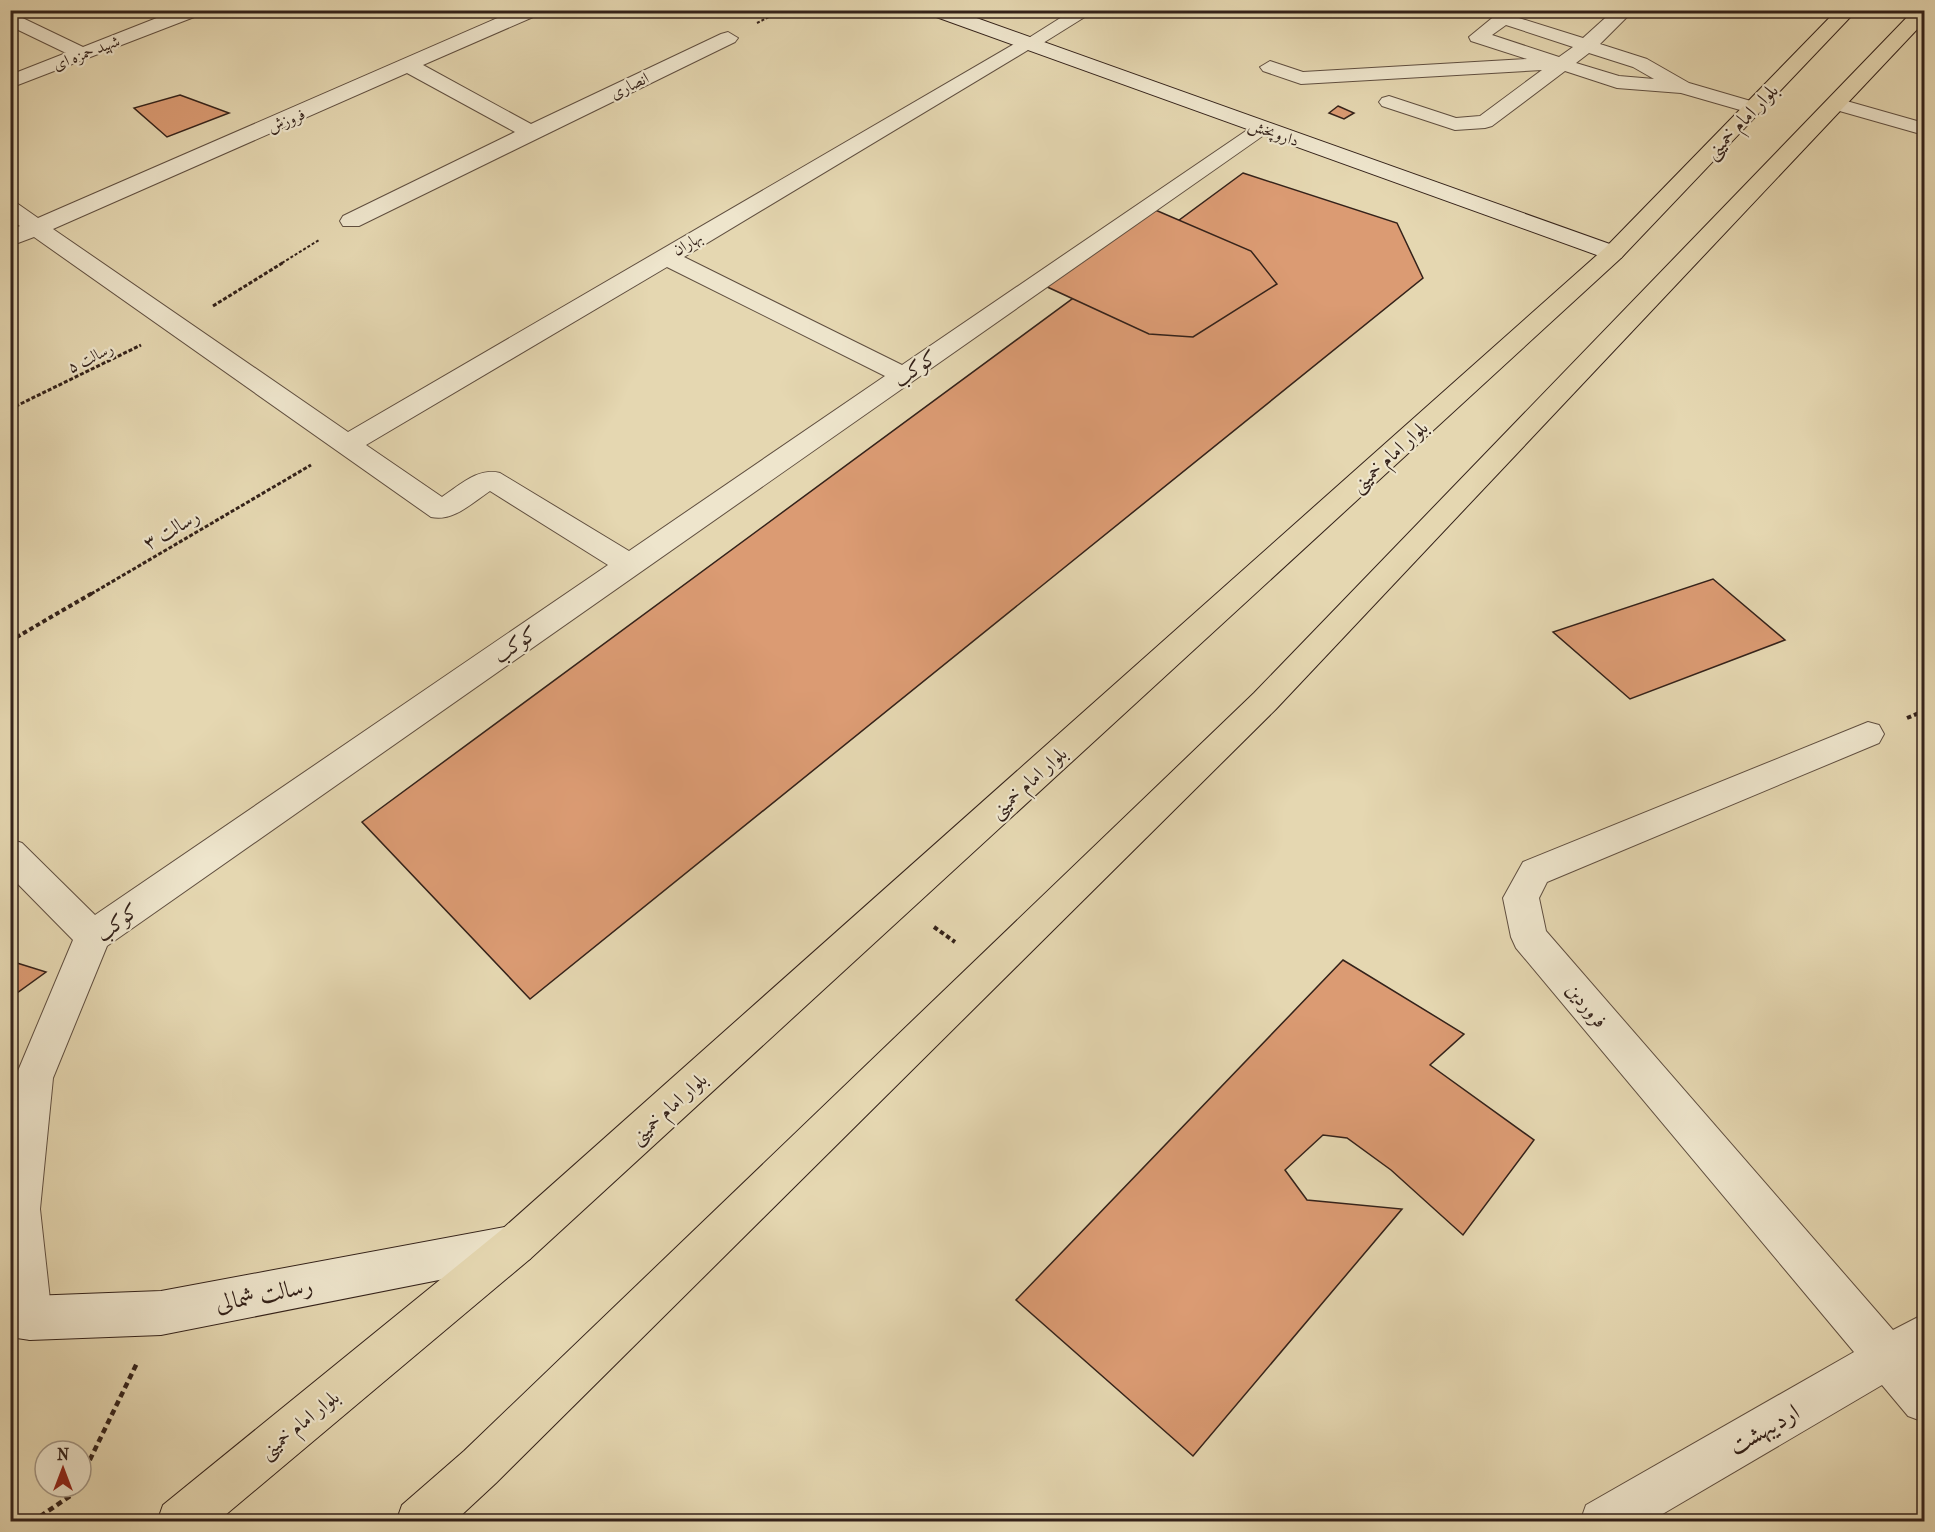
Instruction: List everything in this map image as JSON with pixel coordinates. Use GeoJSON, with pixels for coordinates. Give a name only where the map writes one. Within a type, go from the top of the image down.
{"type":"FeatureCollection","features":[{"type":"Feature","properties":{"kind":"main road","name":"بلوار امام خمینی"},"geometry":{"type":"LineString","coordinates":[[180,1521],[515,1245],[1613,253],[1848,10]]}},
{"type":"Feature","properties":{"kind":"main road"},"geometry":{"type":"LineString","coordinates":[[418,1521],[480,1467],[1265,701],[1924,11]]}},
{"type":"Feature","properties":{"kind":"street","name":"شهید حمزه ای"},"geometry":{"type":"LineString","coordinates":[[10,82],[195,10]]}},
{"type":"Feature","properties":{"kind":"street","name":"فروزش"},"geometry":{"type":"LineString","coordinates":[[10,239],[533,10]]}},
{"type":"Feature","properties":{"kind":"street","name":"داروپخش"},"geometry":{"type":"LineString","coordinates":[[935,10],[1613,253]]}},
{"type":"Feature","properties":{"kind":"street"},"geometry":{"type":"LineString","coordinates":[[10,18],[80,53]]}},
{"type":"Feature","properties":{"kind":"street","name":"انصاری"},"geometry":{"type":"LineString","coordinates":[[351,221],[728,38]]}},
{"type":"Feature","properties":{"kind":"street","name":"بهاران"},"geometry":{"type":"LineString","coordinates":[[348,444],[664,256],[1028,44]]}},
{"type":"Feature","properties":{"kind":"street"},"geometry":{"type":"LineString","coordinates":[[409,66],[531,132]]}},
{"type":"Feature","properties":{"kind":"street"},"geometry":{"type":"LineString","coordinates":[[1836,104],[1924,129]]}},
{"type":"Feature","properties":{"kind":"street","name":"کوکب"},"geometry":{"type":"LineString","coordinates":[[20,1316],[19,1209],[34,1078],[93,936],[1263,128]]}},
{"type":"Feature","properties":{"kind":"street"},"geometry":{"type":"LineString","coordinates":[[10,209],[441,510],[490,479],[630,565]]}},
{"type":"Feature","properties":{"kind":"street"},"geometry":{"type":"LineString","coordinates":[[664,256],[905,376]]}},
{"type":"Feature","properties":{"kind":"street","name":"فروردین"},"geometry":{"type":"LineString","coordinates":[[1868,734],[1535,872],[1521,898],[1529,937],[1906,1347],[1924,1400]]}},
{"type":"Feature","properties":{"kind":"street"},"geometry":{"type":"LineString","coordinates":[[10,853],[93,936]]}},
{"type":"Feature","properties":{"kind":"street","name":"رسالت شمالی"},"geometry":{"type":"LineString","coordinates":[[20,1316],[161,1313],[515,1245]]}},
{"type":"Feature","properties":{"kind":"street","name":"اردیبهشت"},"geometry":{"type":"LineString","coordinates":[[1603,1521],[1906,1347]]}},
{"type":"Feature","properties":{"kind":"street"},"geometry":{"type":"LineString","coordinates":[[449,1521],[480,1467]]}},
{"type":"Feature","properties":{"kind":"lane"},"geometry":{"type":"LineString","coordinates":[[1028,44],[1087,10]]}},
{"type":"Feature","properties":{"kind":"lane"},"geometry":{"type":"LineString","coordinates":[[1389,102],[1455,124],[1485,122],[1586,46],[1625,10]]}},
{"type":"Feature","properties":{"kind":"lane"},"geometry":{"type":"LineString","coordinates":[[1682,87],[1640,63],[1503,18],[1478,37],[1617,82],[1682,87],[1754,108]]}},
{"type":"Feature","properties":{"kind":"lane"},"geometry":{"type":"LineString","coordinates":[[1270,67],[1301,78],[1561,63]]}},
{"type":"Feature","properties":{"kind":"path","name":"رسالت ۵"},"geometry":{"type":"LineString","coordinates":[[10,409],[179,327],[351,221]]}},
{"type":"Feature","properties":{"kind":"path","name":"رسالت ۳"},"geometry":{"type":"LineString","coordinates":[[10,641],[348,444]]}},
{"type":"Feature","properties":{"kind":"path"},"geometry":{"type":"LineString","coordinates":[[897,901],[991,968]]}},
{"type":"Feature","properties":{"kind":"path"},"geometry":{"type":"LineString","coordinates":[[93,1453],[161,1313]]}},
{"type":"Feature","properties":{"kind":"path"},"geometry":{"type":"LineString","coordinates":[[32,1521],[65,1499]]}},
{"type":"Feature","properties":{"kind":"building"},"geometry":{"type":"Polygon","coordinates":[[[180,95],[229,113],[167,137],[134,108],[180,95]]]}},
{"type":"Feature","properties":{"kind":"building"},"geometry":{"type":"Polygon","coordinates":[[[1338,106],[1354,113],[1344,119],[1329,113],[1338,106]]]}},
{"type":"Feature","properties":{"kind":"building"},"geometry":{"type":"Polygon","coordinates":[[[1243,173],[1397,223],[1423,278],[530,999],[362,822],[1243,173]]]}},
{"type":"Feature","properties":{"kind":"building"},"geometry":{"type":"Polygon","coordinates":[[[1153,209],[1251,251],[1277,284],[1193,337],[1149,334],[1043,285],[1153,209]]]}},
{"type":"Feature","properties":{"kind":"building"},"geometry":{"type":"Polygon","coordinates":[[[1713,579],[1785,640],[1630,699],[1553,632],[1713,579]]]}},
{"type":"Feature","properties":{"kind":"building"},"geometry":{"type":"Polygon","coordinates":[[[1343,960],[1464,1034],[1430,1065],[1534,1140],[1463,1235],[1391,1170],[1347,1138],[1323,1135],[1285,1170],[1307,1200],[1402,1209],[1193,1456],[1016,1300],[1343,960]]]}},
{"type":"Feature","properties":{"kind":"building"},"geometry":{"type":"Polygon","coordinates":[[[17,963],[46,972],[10,998],[10,968],[17,963]]]}}]}
